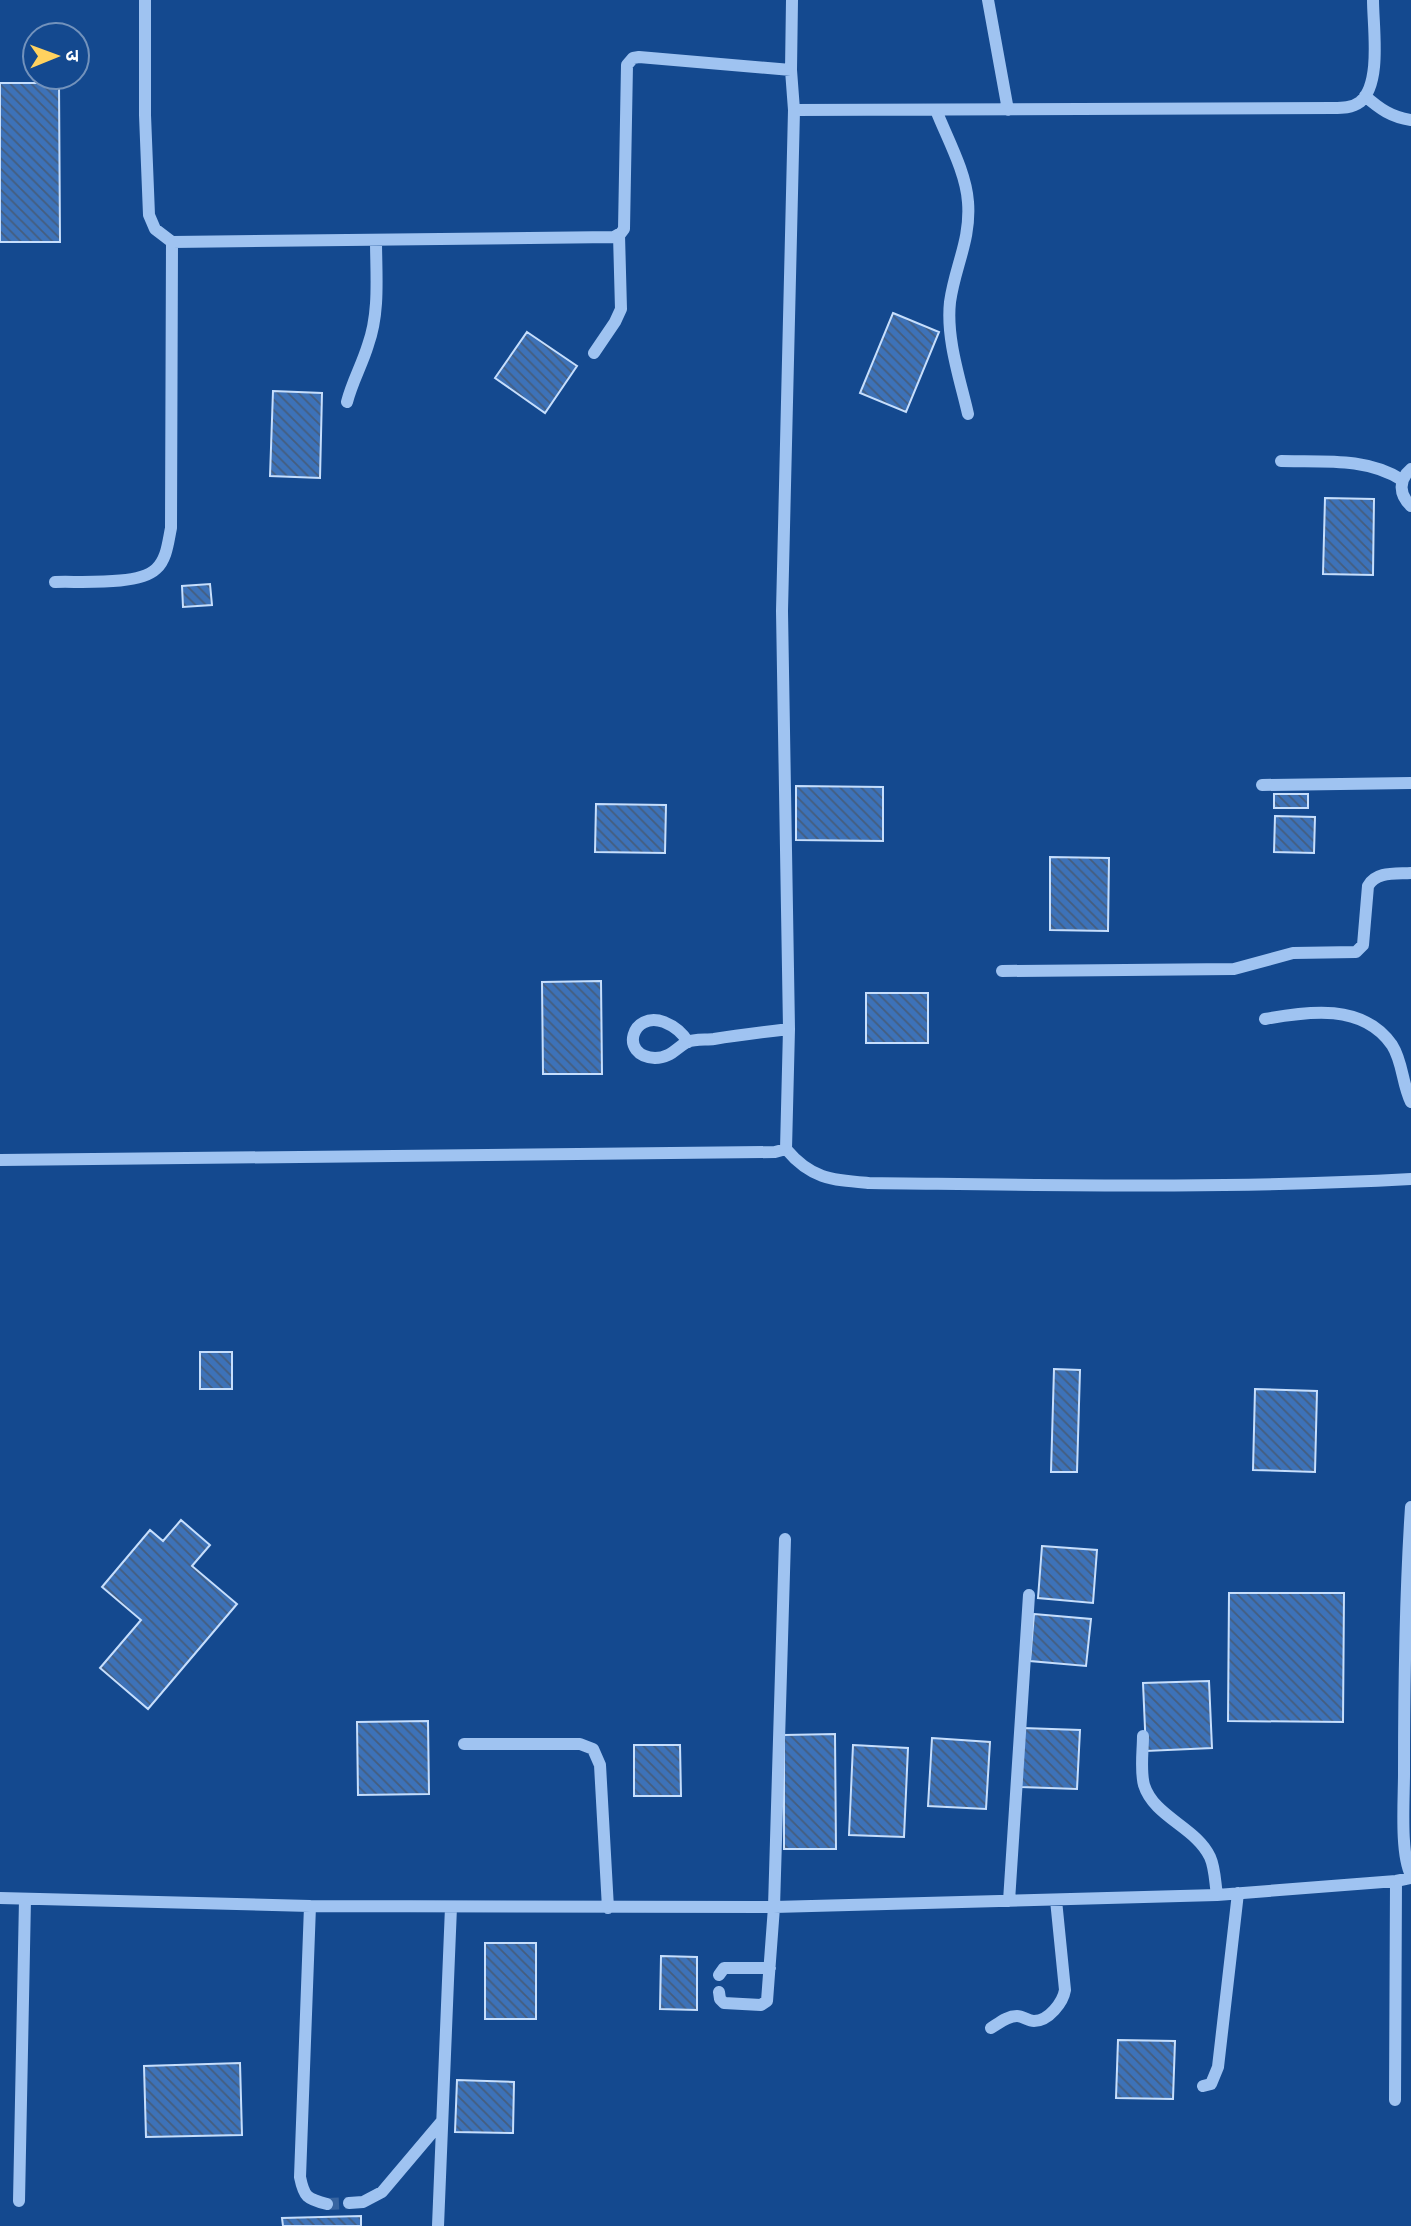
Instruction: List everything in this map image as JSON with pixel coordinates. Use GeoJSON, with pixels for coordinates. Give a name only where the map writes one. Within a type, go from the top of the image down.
{"type":"FeatureCollection","features":[{"type":"Feature","properties":{"kind":"street"},"geometry":{"type":"LineString","coordinates":[[145,0],[145,115],[149,215],[155,229],[172,242],[620,235]]}},
{"type":"Feature","properties":{"kind":"street"},"geometry":{"type":"LineString","coordinates":[[792,0],[791,69],[794,110],[782,611],[789,1029],[786,1149],[799,1165],[817,1174],[838,1180],[869,1183],[1199,1185],[1318,1184],[1411,1179]]}},
{"type":"Feature","properties":{"kind":"street"},"geometry":{"type":"LineString","coordinates":[[988,0],[1008,110]]}},
{"type":"Feature","properties":{"kind":"street"},"geometry":{"type":"LineString","coordinates":[[794,110],[1343,108],[1353,106],[1365,96],[1374,76],[1373,0]]}},
{"type":"Feature","properties":{"kind":"street"},"geometry":{"type":"LineString","coordinates":[[594,353],[621,309],[620,235],[624,229],[626,65],[639,57],[791,69]]}},
{"type":"Feature","properties":{"kind":"street"},"geometry":{"type":"LineString","coordinates":[[1365,96],[1391,116],[1411,120]]}},
{"type":"Feature","properties":{"kind":"street"},"geometry":{"type":"LineString","coordinates":[[936,110],[964,180],[968,202],[967,239],[950,312],[956,362],[968,414]]}},
{"type":"Feature","properties":{"kind":"street"},"geometry":{"type":"LineString","coordinates":[[347,402],[372,331],[376,295],[376,240]]}},
{"type":"Feature","properties":{"kind":"street"},"geometry":{"type":"LineString","coordinates":[[55,582],[131,580],[157,568],[167,550],[171,528],[172,242]]}},
{"type":"Feature","properties":{"kind":"street"},"geometry":{"type":"LineString","coordinates":[[1281,461],[1365,464],[1382,468],[1402,480]]}},
{"type":"Feature","properties":{"kind":"street"},"geometry":{"type":"LineString","coordinates":[[1411,469],[1402,480],[1402,494],[1411,506]]}},
{"type":"Feature","properties":{"kind":"street"},"geometry":{"type":"LineString","coordinates":[[1262,785],[1411,783]]}},
{"type":"Feature","properties":{"kind":"street"},"geometry":{"type":"LineString","coordinates":[[1002,971],[1234,970],[1293,953],[1356,951],[1363,945],[1370,881],[1384,874],[1411,873]]}},
{"type":"Feature","properties":{"kind":"street"},"geometry":{"type":"LineString","coordinates":[[1265,1018],[1315,1011],[1360,1019],[1377,1030],[1391,1045],[1398,1058],[1411,1102]]}},
{"type":"Feature","properties":{"kind":"street"},"geometry":{"type":"LineString","coordinates":[[688,1042],[789,1029]]}},
{"type":"Feature","properties":{"kind":"street"},"geometry":{"type":"LineString","coordinates":[[0,1160],[775,1152],[786,1149]]}},
{"type":"Feature","properties":{"kind":"street"},"geometry":{"type":"LineString","coordinates":[[0,1898],[310,1906],[774,1907],[1217,1895],[1396,1881],[1411,1877],[1407,1866],[1404,1811],[1404,1643],[1411,1507]]}},
{"type":"Feature","properties":{"kind":"street"},"geometry":{"type":"LineString","coordinates":[[719,1992],[724,2003],[766,2003],[774,1907],[785,1539]]}},
{"type":"Feature","properties":{"kind":"street"},"geometry":{"type":"LineString","coordinates":[[1009,1901],[1029,1595]]}},
{"type":"Feature","properties":{"kind":"street"},"geometry":{"type":"LineString","coordinates":[[1143,1736],[1143,1779],[1147,1792],[1159,1807],[1199,1840],[1213,1867],[1217,1895]]}},
{"type":"Feature","properties":{"kind":"street"},"geometry":{"type":"LineString","coordinates":[[464,1744],[580,1744],[588,1746],[597,1754],[602,1778],[608,1908]]}},
{"type":"Feature","properties":{"kind":"street"},"geometry":{"type":"LineString","coordinates":[[1395,2101],[1396,1881]]}},
{"type":"Feature","properties":{"kind":"street"},"geometry":{"type":"LineString","coordinates":[[1203,2086],[1211,2084],[1218,2067],[1238,1893]]}},
{"type":"Feature","properties":{"kind":"street"},"geometry":{"type":"LineString","coordinates":[[19,2201],[25,1899]]}},
{"type":"Feature","properties":{"kind":"street"},"geometry":{"type":"LineString","coordinates":[[991,2028],[1012,2016],[1038,2020],[1062,2002],[1065,1990],[1056,1900]]}},
{"type":"Feature","properties":{"kind":"street"},"geometry":{"type":"LineString","coordinates":[[310,1906],[300,2177],[308,2199],[327,2204]]}},
{"type":"Feature","properties":{"kind":"street"},"geometry":{"type":"LineString","coordinates":[[438,2226],[451,1907]]}},
{"type":"Feature","properties":{"kind":"street"},"geometry":{"type":"LineString","coordinates":[[719,1975],[724,1968],[770,1968]]}},
{"type":"Feature","properties":{"kind":"street"},"geometry":{"type":"LineString","coordinates":[[349,2203],[363,2202],[382,2192],[442,2121]]}},
{"type":"Feature","properties":{"kind":"building"},"geometry":{"type":"Polygon","coordinates":[[[0,83],[21,83],[21,91],[59,91],[60,242],[0,242],[0,83]]]}},
{"type":"Feature","properties":{"kind":"building"},"geometry":{"type":"Polygon","coordinates":[[[893,313],[939,332],[906,412],[860,393],[893,313]]]}},
{"type":"Feature","properties":{"kind":"building"},"geometry":{"type":"Polygon","coordinates":[[[527,332],[577,366],[545,413],[495,378],[527,332]]]}},
{"type":"Feature","properties":{"kind":"building"},"geometry":{"type":"Polygon","coordinates":[[[273,391],[322,393],[320,478],[270,476],[273,391]]]}},
{"type":"Feature","properties":{"kind":"building"},"geometry":{"type":"Polygon","coordinates":[[[1325,498],[1374,499],[1373,575],[1323,574],[1325,498]]]}},
{"type":"Feature","properties":{"kind":"building"},"geometry":{"type":"Polygon","coordinates":[[[210,584],[212,605],[183,607],[182,586],[210,584]]]}},
{"type":"Feature","properties":{"kind":"building"},"geometry":{"type":"Polygon","coordinates":[[[796,786],[883,787],[883,841],[796,840],[796,786]]]}},
{"type":"Feature","properties":{"kind":"building"},"geometry":{"type":"Polygon","coordinates":[[[1274,794],[1308,794],[1308,808],[1274,808],[1274,794]]]}},
{"type":"Feature","properties":{"kind":"building"},"geometry":{"type":"Polygon","coordinates":[[[596,804],[666,805],[665,853],[595,852],[596,804]]]}},
{"type":"Feature","properties":{"kind":"building"},"geometry":{"type":"Polygon","coordinates":[[[1275,816],[1315,817],[1314,853],[1274,852],[1275,816]]]}},
{"type":"Feature","properties":{"kind":"building"},"geometry":{"type":"Polygon","coordinates":[[[1050,857],[1109,858],[1108,931],[1050,930],[1050,857]]]}},
{"type":"Feature","properties":{"kind":"building"},"geometry":{"type":"Polygon","coordinates":[[[601,981],[602,1074],[543,1074],[542,982],[601,981]]]}},
{"type":"Feature","properties":{"kind":"building"},"geometry":{"type":"Polygon","coordinates":[[[866,993],[928,993],[928,1043],[866,1043],[866,993]]]}},
{"type":"Feature","properties":{"kind":"building"},"geometry":{"type":"Polygon","coordinates":[[[200,1352],[232,1352],[232,1389],[200,1389],[200,1352]]]}},
{"type":"Feature","properties":{"kind":"building"},"geometry":{"type":"Polygon","coordinates":[[[1054,1369],[1080,1370],[1077,1472],[1051,1472],[1054,1369]]]}},
{"type":"Feature","properties":{"kind":"building"},"geometry":{"type":"Polygon","coordinates":[[[1255,1389],[1317,1391],[1315,1472],[1253,1470],[1255,1389]]]}},
{"type":"Feature","properties":{"kind":"building"},"geometry":{"type":"Polygon","coordinates":[[[181,1520],[210,1545],[192,1566],[237,1604],[148,1709],[100,1668],[141,1620],[102,1587],[150,1530],[163,1541],[181,1520]]]}},
{"type":"Feature","properties":{"kind":"building"},"geometry":{"type":"Polygon","coordinates":[[[1042,1546],[1097,1550],[1093,1603],[1038,1598],[1042,1546]]]}},
{"type":"Feature","properties":{"kind":"building"},"geometry":{"type":"Polygon","coordinates":[[[1229,1593],[1344,1593],[1343,1722],[1228,1721],[1229,1593]]]}},
{"type":"Feature","properties":{"kind":"building"},"geometry":{"type":"Polygon","coordinates":[[[1034,1614],[1091,1619],[1086,1666],[1030,1661],[1034,1614]]]}},
{"type":"Feature","properties":{"kind":"building"},"geometry":{"type":"Polygon","coordinates":[[[1209,1681],[1212,1748],[1146,1751],[1143,1683],[1209,1681]]]}},
{"type":"Feature","properties":{"kind":"building"},"geometry":{"type":"Polygon","coordinates":[[[428,1721],[429,1794],[358,1795],[357,1722],[428,1721]]]}},
{"type":"Feature","properties":{"kind":"building"},"geometry":{"type":"Polygon","coordinates":[[[1023,1728],[1080,1730],[1077,1789],[1021,1787],[1023,1728]]]}},
{"type":"Feature","properties":{"kind":"building"},"geometry":{"type":"Polygon","coordinates":[[[835,1734],[836,1849],[784,1849],[784,1735],[835,1734]]]}},
{"type":"Feature","properties":{"kind":"building"},"geometry":{"type":"Polygon","coordinates":[[[932,1738],[990,1742],[986,1809],[928,1806],[932,1738]]]}},
{"type":"Feature","properties":{"kind":"building"},"geometry":{"type":"Polygon","coordinates":[[[634,1745],[680,1745],[681,1796],[634,1796],[634,1745]]]}},
{"type":"Feature","properties":{"kind":"building"},"geometry":{"type":"Polygon","coordinates":[[[853,1745],[908,1748],[904,1837],[849,1835],[853,1745]]]}},
{"type":"Feature","properties":{"kind":"building"},"geometry":{"type":"Polygon","coordinates":[[[485,1943],[536,1943],[536,2019],[485,2019],[485,1943]]]}},
{"type":"Feature","properties":{"kind":"building"},"geometry":{"type":"Polygon","coordinates":[[[661,1956],[697,1957],[697,2010],[660,2009],[661,1956]]]}},
{"type":"Feature","properties":{"kind":"building"},"geometry":{"type":"Polygon","coordinates":[[[1118,2040],[1175,2041],[1173,2099],[1116,2098],[1118,2040]]]}},
{"type":"Feature","properties":{"kind":"building"},"geometry":{"type":"Polygon","coordinates":[[[240,2063],[242,2135],[146,2137],[144,2066],[240,2063]]]}},
{"type":"Feature","properties":{"kind":"building"},"geometry":{"type":"Polygon","coordinates":[[[457,2080],[514,2082],[513,2133],[455,2132],[457,2080]]]}},
{"type":"Feature","properties":{"kind":"building"},"geometry":{"type":"Polygon","coordinates":[[[361,2216],[361,2226],[283,2226],[282,2218],[361,2216]]]}},
{"type":"Feature","properties":{"kind":"tunnel"},"geometry":{"type":"LineString","coordinates":[[327,2204],[349,2203]]}}]}
